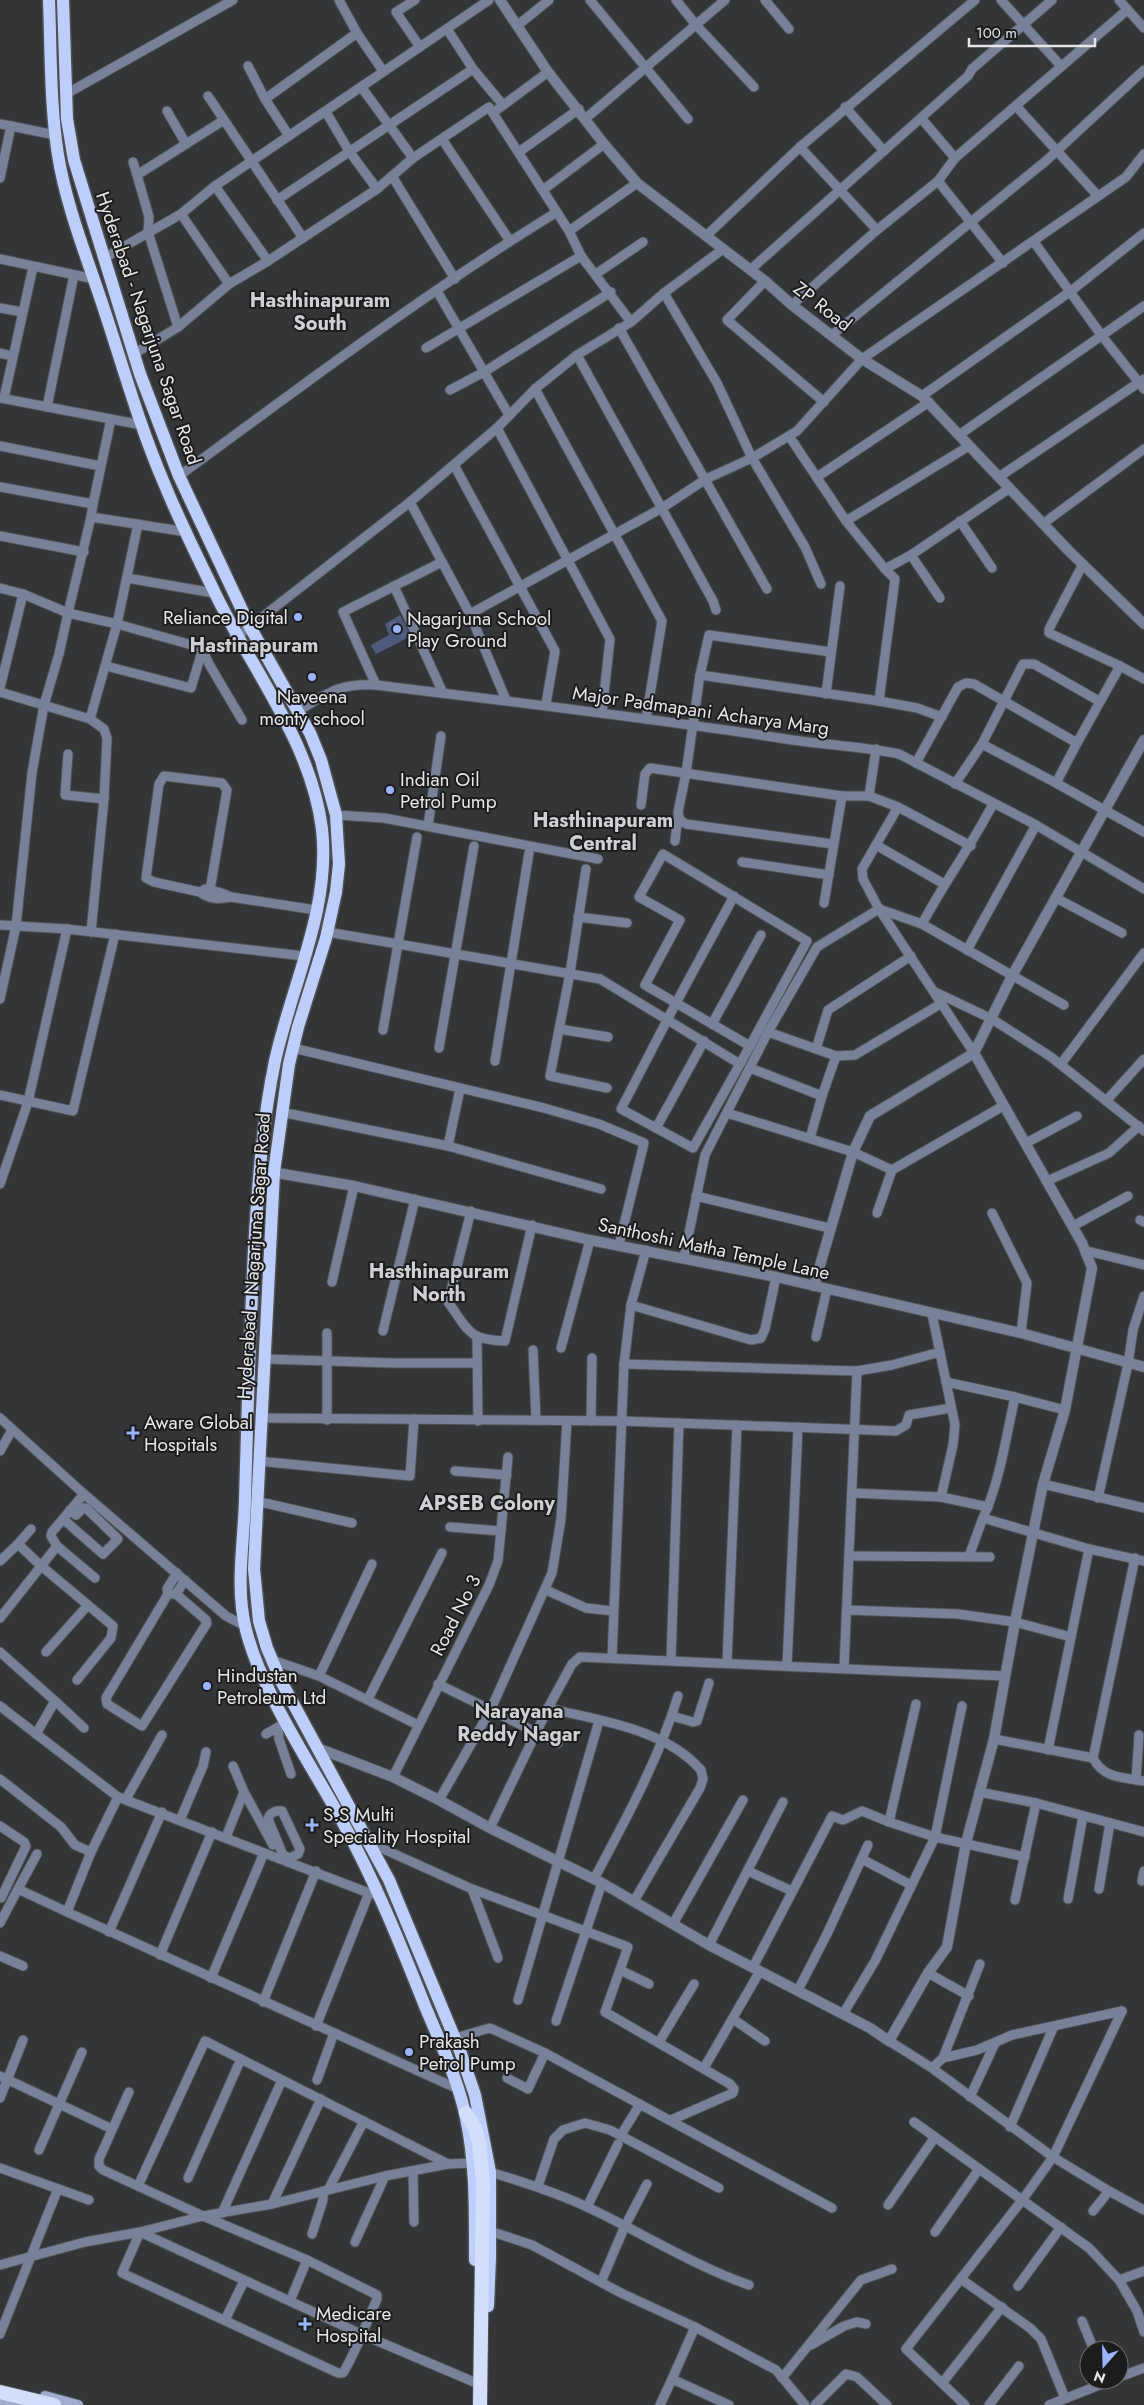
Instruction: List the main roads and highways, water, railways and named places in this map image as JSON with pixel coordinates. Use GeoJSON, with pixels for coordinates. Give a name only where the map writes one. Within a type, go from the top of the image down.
{"type":"FeatureCollection","features":[{"type":"Feature","properties":{"kind":"highway"},"geometry":{"type":"LineString","coordinates":[[466,2113],[475,2128],[479,2143],[483,2181],[483,2301],[480,2405]]}},
{"type":"Feature","properties":{"kind":"highway"},"geometry":{"type":"LineString","coordinates":[[0,2392],[54,2405]]}},
{"type":"Feature","properties":{"kind":"main road","name":"Hyderabad - Nagarjuna Sagar Road"},"geometry":{"type":"LineString","coordinates":[[49,0],[52,100],[59,162],[68,199],[142,425],[162,481],[214,593],[293,736],[306,766],[322,827],[323,863],[316,910],[275,1060],[266,1106],[259,1170],[240,1570],[245,1626],[282,1725],[347,1829],[446,2055],[466,2113],[475,2189],[476,2258],[473,2405]]}},
{"type":"Feature","properties":{"kind":"main road","name":"Hyderabad - Nagarjuna Sagar Road"},"geometry":{"type":"LineString","coordinates":[[63,0],[66,94],[74,160],[106,258],[134,354],[155,416],[179,476],[250,627],[298,711],[322,760],[336,815],[338,864],[336,892],[327,932],[293,1048],[281,1112],[274,1172],[256,1501],[254,1569],[256,1604],[272,1660],[298,1714],[320,1749],[389,1880],[455,2038],[475,2095],[490,2172],[490,2231],[484,2405]]}},
{"type":"Feature","properties":{"kind":"main road"},"geometry":{"type":"LineString","coordinates":[[0,2385],[78,2405]]}},
{"type":"Feature","properties":{"kind":"main road"},"geometry":{"type":"LineString","coordinates":[[0,2400],[21,2405]]}},
{"type":"Feature","properties":{"kind":"place","name":"Reliance Digital"},"geometry":{"type":"Point","coordinates":[298,617]}},
{"type":"Feature","properties":{"kind":"place","name":"Nagarjuna School Play Ground"},"geometry":{"type":"Point","coordinates":[397,629]}},
{"type":"Feature","properties":{"kind":"place","name":"Naveena monty school"},"geometry":{"type":"Point","coordinates":[312,677]}},
{"type":"Feature","properties":{"kind":"place","name":"Indian Oil Petrol Pump"},"geometry":{"type":"Point","coordinates":[390,790]}},
{"type":"Feature","properties":{"kind":"place","name":"Aware Global Hospitals"},"geometry":{"type":"Point","coordinates":[133,1433]}},
{"type":"Feature","properties":{"kind":"place","name":"Hindustan Petroleum Ltd"},"geometry":{"type":"Point","coordinates":[207,1686]}},
{"type":"Feature","properties":{"kind":"place","name":"S.S Multi Speciality Hospital"},"geometry":{"type":"Point","coordinates":[312,1825]}},
{"type":"Feature","properties":{"kind":"place","name":"Prakash Petrol Pump"},"geometry":{"type":"Point","coordinates":[409,2052]}},
{"type":"Feature","properties":{"kind":"place","name":"Medicare Hospital"},"geometry":{"type":"Point","coordinates":[305,2324]}},
{"type":"Feature","properties":{"kind":"district","name":"Hasthinapuram South"},"geometry":{"type":"Point","coordinates":[320,312]}},
{"type":"Feature","properties":{"kind":"district","name":"Hastinapuram"},"geometry":{"type":"Point","coordinates":[254,645]}},
{"type":"Feature","properties":{"kind":"district","name":"Hasthinapuram Central"},"geometry":{"type":"Point","coordinates":[603,832]}},
{"type":"Feature","properties":{"kind":"district","name":"Hasthinapuram North"},"geometry":{"type":"Point","coordinates":[439,1282]}},
{"type":"Feature","properties":{"kind":"district","name":"APSEB Colony"},"geometry":{"type":"Point","coordinates":[487,1503]}},
{"type":"Feature","properties":{"kind":"district","name":"Narayana Reddy Nagar"},"geometry":{"type":"Point","coordinates":[519,1722]}}]}
